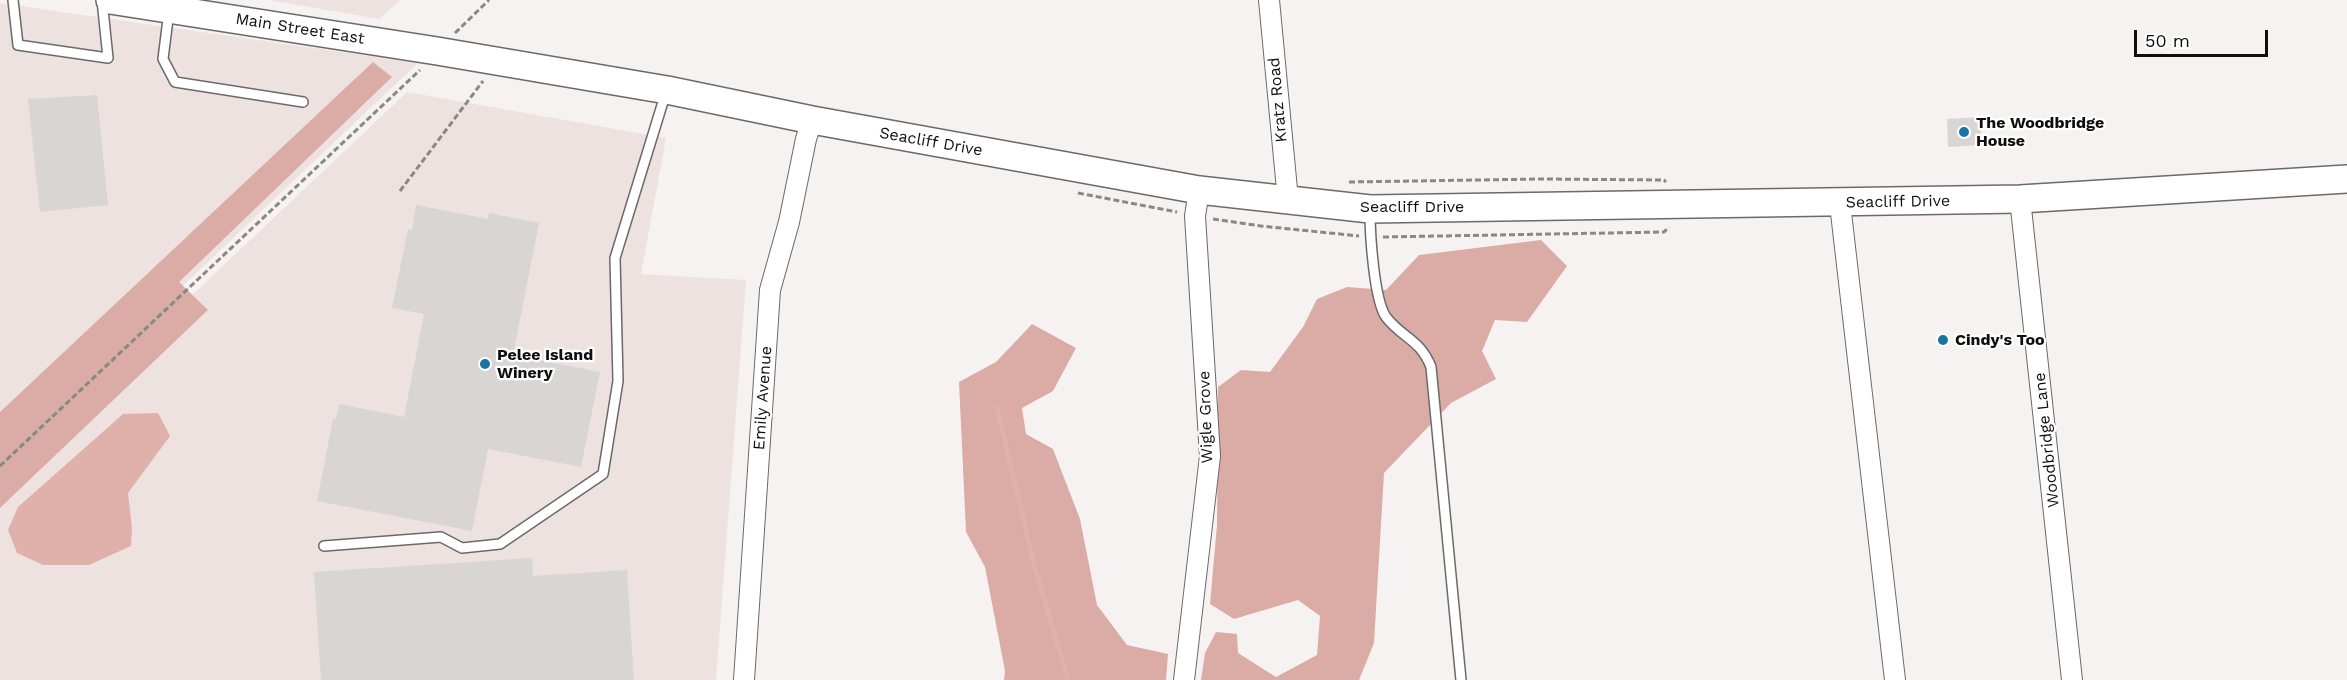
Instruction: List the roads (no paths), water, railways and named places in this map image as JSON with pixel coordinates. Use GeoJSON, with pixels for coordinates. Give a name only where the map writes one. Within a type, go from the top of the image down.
{"type":"FeatureCollection","features":[{"type":"Feature","properties":{"kind":"main road","name":"Main Street East"},"geometry":{"type":"LineString","coordinates":[[110,0],[170,4],[489,59]]}},
{"type":"Feature","properties":{"kind":"main road","name":"Seacliff Drive"},"geometry":{"type":"LineString","coordinates":[[489,59],[667,90],[812,120],[1199,190],[1370,209],[1696,203],[1840,204],[2020,199],[2347,179]]}},
{"type":"Feature","properties":{"kind":"street","name":"Kratz Road"},"geometry":{"type":"LineString","coordinates":[[1269,0],[1288,200]]}},
{"type":"Feature","properties":{"kind":"street","name":"Emily Avenue"},"geometry":{"type":"LineString","coordinates":[[744,680],[770,290],[789,222],[812,120]]}},
{"type":"Feature","properties":{"kind":"street","name":"Wigle Grove"},"geometry":{"type":"LineString","coordinates":[[1184,680],[1210,456],[1196,216],[1199,190]]}},
{"type":"Feature","properties":{"kind":"street","name":"Woodbridge Lane"},"geometry":{"type":"LineString","coordinates":[[2020,199],[2072,680]]}},
{"type":"Feature","properties":{"kind":"street"},"geometry":{"type":"LineString","coordinates":[[1840,204],[1895,680]]}},
{"type":"Feature","properties":{"kind":"lane"},"geometry":{"type":"LineString","coordinates":[[13,0],[18,45],[108,58],[102,0]]}},
{"type":"Feature","properties":{"kind":"lane"},"geometry":{"type":"LineString","coordinates":[[170,4],[163,59],[175,82],[303,102]]}},
{"type":"Feature","properties":{"kind":"lane"},"geometry":{"type":"LineString","coordinates":[[324,546],[441,537],[462,548],[500,544],[603,474],[618,381],[615,258],[667,90]]}},
{"type":"Feature","properties":{"kind":"lane"},"geometry":{"type":"LineString","coordinates":[[1370,209],[1370,237],[1381,306],[1386,317],[1425,352],[1431,367],[1461,680]]}},
{"type":"Feature","properties":{"kind":"waterway"},"geometry":{"type":"LineString","coordinates":[[997,408],[1034,564],[1068,680]]}},
{"type":"Feature","properties":{"kind":"place","name":"The Woodbridge House"},"geometry":{"type":"Point","coordinates":[1964,132]}},
{"type":"Feature","properties":{"kind":"place","name":"Cindy's Too"},"geometry":{"type":"Point","coordinates":[1943,340]}},
{"type":"Feature","properties":{"kind":"place","name":"Pelee Island Winery"},"geometry":{"type":"Point","coordinates":[485,364]}}]}
